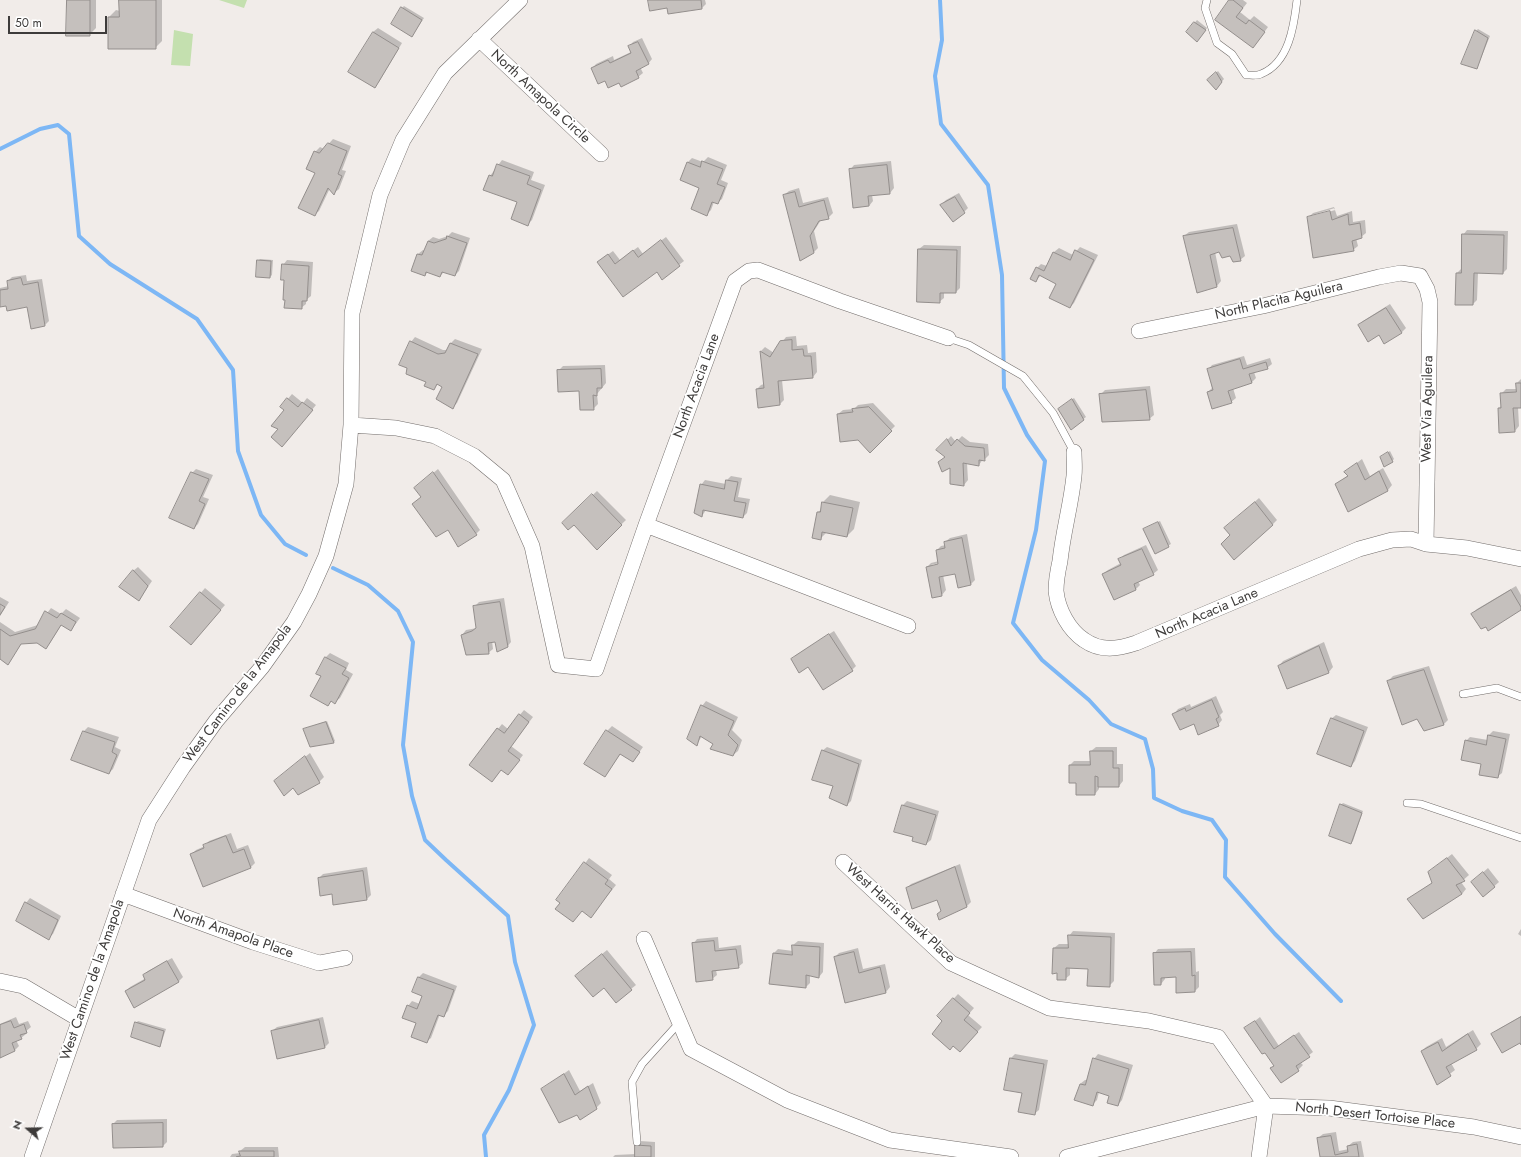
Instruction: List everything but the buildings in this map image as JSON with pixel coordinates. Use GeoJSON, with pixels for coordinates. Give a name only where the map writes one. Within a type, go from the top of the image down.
{"type":"FeatureCollection","features":[{"type":"Feature","properties":{"kind":"street","name":"West Camino de la Amapola"},"geometry":{"type":"LineString","coordinates":[[32,1157],[149,820],[183,767],[216,721],[262,667],[294,622],[309,594],[326,556],[346,484],[351,425],[352,313],[380,194],[403,140],[446,73],[520,0]]}},
{"type":"Feature","properties":{"kind":"street","name":"North Amapola Circle"},"geometry":{"type":"LineString","coordinates":[[479,39],[601,154]]}},
{"type":"Feature","properties":{"kind":"street","name":"North Acacia Lane"},"geometry":{"type":"LineString","coordinates":[[351,425],[396,428],[435,436],[474,456],[503,480],[532,546],[558,665],[596,669],[646,525],[735,281],[749,271],[758,270],[840,301],[948,338]]}},
{"type":"Feature","properties":{"kind":"street","name":"North Placita Aguilera"},"geometry":{"type":"LineString","coordinates":[[1139,331],[1263,306],[1379,277],[1401,273],[1420,276]]}},
{"type":"Feature","properties":{"kind":"street","name":"West Via Aguilera"},"geometry":{"type":"LineString","coordinates":[[1420,276],[1427,289],[1430,302],[1426,544]]}},
{"type":"Feature","properties":{"kind":"street","name":"North Acacia Lane"},"geometry":{"type":"LineString","coordinates":[[1074,452],[1074,475],[1062,539],[1056,591],[1063,616],[1080,637],[1098,648],[1122,648],[1136,643],[1359,549],[1392,540],[1411,539],[1426,544],[1467,548],[1521,559]]}},
{"type":"Feature","properties":{"kind":"street"},"geometry":{"type":"LineString","coordinates":[[646,525],[908,626]]}},
{"type":"Feature","properties":{"kind":"street","name":"West Harris Hawk Place"},"geometry":{"type":"LineString","coordinates":[[842,862],[950,963],[1049,1008],[1149,1020],[1218,1037],[1266,1106]]}},
{"type":"Feature","properties":{"kind":"street","name":"North Amapola Place"},"geometry":{"type":"LineString","coordinates":[[123,894],[253,942],[319,963],[345,958]]}},
{"type":"Feature","properties":{"kind":"street"},"geometry":{"type":"LineString","coordinates":[[644,939],[691,1049],[787,1100],[890,1140],[968,1154],[1011,1157]]}},
{"type":"Feature","properties":{"kind":"street"},"geometry":{"type":"LineString","coordinates":[[0,981],[23,986],[79,1019]]}},
{"type":"Feature","properties":{"kind":"street"},"geometry":{"type":"LineString","coordinates":[[1259,1157],[1266,1106]]}},
{"type":"Feature","properties":{"kind":"street","name":"North Desert Tortoise Place"},"geometry":{"type":"LineString","coordinates":[[1067,1157],[1266,1106],[1329,1108],[1474,1127],[1521,1137]]}},
{"type":"Feature","properties":{"kind":"lane"},"geometry":{"type":"LineString","coordinates":[[1207,0],[1205,8],[1217,43],[1232,54],[1246,75],[1260,75],[1274,67],[1286,48],[1294,28],[1297,0]]}},
{"type":"Feature","properties":{"kind":"lane"},"geometry":{"type":"LineString","coordinates":[[948,338],[969,345],[1023,376],[1053,413],[1074,452]]}},
{"type":"Feature","properties":{"kind":"lane"},"geometry":{"type":"LineString","coordinates":[[1463,694],[1497,688],[1521,697]]}},
{"type":"Feature","properties":{"kind":"lane"},"geometry":{"type":"LineString","coordinates":[[1407,802],[1421,804],[1521,838]]}},
{"type":"Feature","properties":{"kind":"lane"},"geometry":{"type":"LineString","coordinates":[[637,1142],[632,1082],[642,1064],[680,1022]]}},
{"type":"Feature","properties":{"kind":"green space"},"geometry":{"type":"Polygon","coordinates":[[[219,0],[247,0],[244,8],[219,0]]]}},
{"type":"Feature","properties":{"kind":"green space"},"geometry":{"type":"Polygon","coordinates":[[[174,30],[193,34],[190,66],[171,65],[174,30]]]}},
{"type":"Feature","properties":{"kind":"waterway"},"geometry":{"type":"LineString","coordinates":[[940,0],[942,40],[935,76],[941,124],[988,185],[1002,275],[1004,388],[1027,435],[1045,461],[1036,530],[1013,623],[1042,660],[1089,700],[1111,724],[1145,739],[1153,769],[1154,798],[1182,811],[1212,820],[1226,840],[1225,877],[1275,934],[1341,1001]]}},
{"type":"Feature","properties":{"kind":"waterway"},"geometry":{"type":"LineString","coordinates":[[0,149],[40,129],[58,125],[69,134],[79,236],[110,264],[197,319],[233,370],[238,451],[261,515],[285,544],[306,555]]}},
{"type":"Feature","properties":{"kind":"waterway"},"geometry":{"type":"LineString","coordinates":[[333,568],[368,585],[398,611],[413,642],[403,745],[412,796],[425,840],[508,916],[515,962],[534,1025],[509,1090],[484,1135],[486,1157]]}}]}
